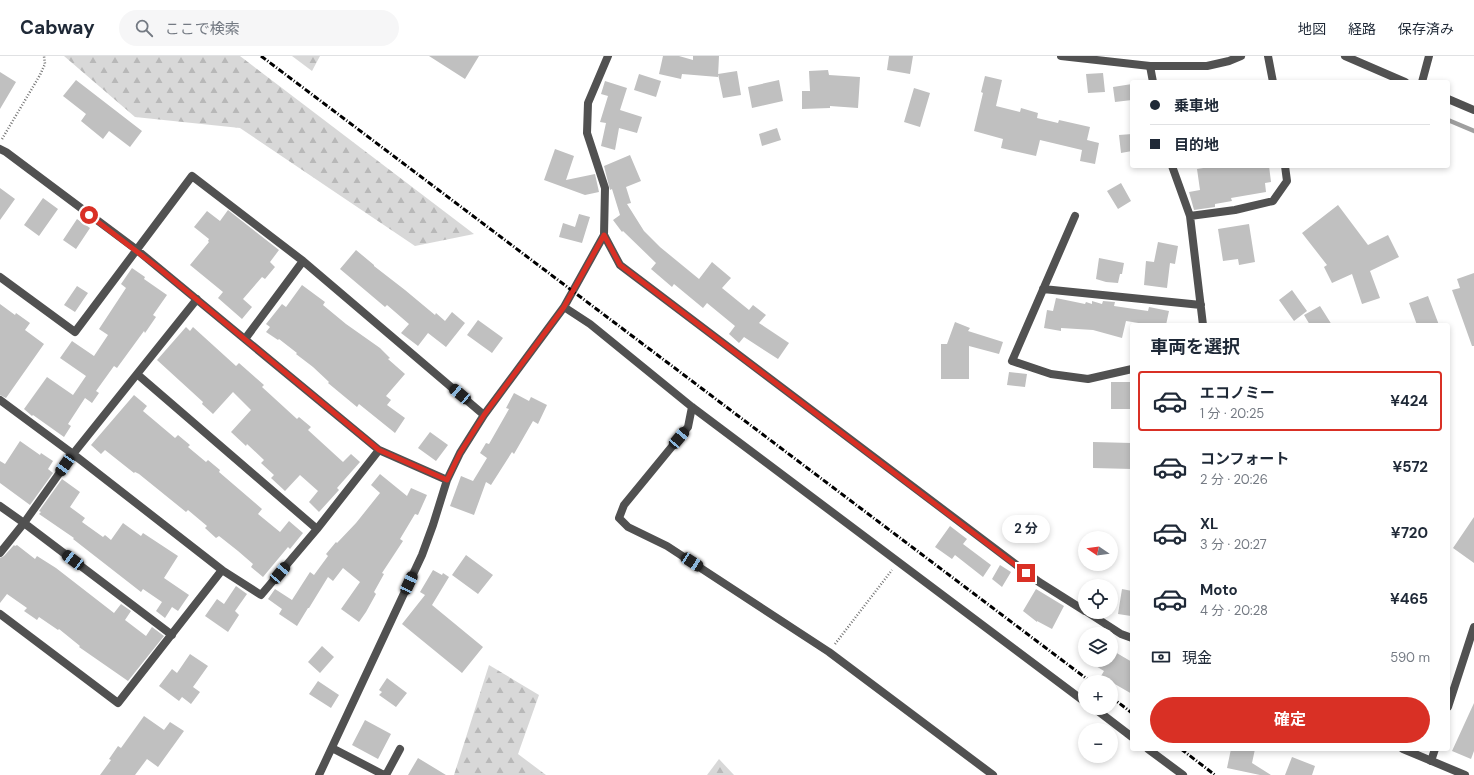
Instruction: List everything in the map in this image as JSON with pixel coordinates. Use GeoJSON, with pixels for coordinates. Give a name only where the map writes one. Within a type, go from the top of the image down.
{"type":"FeatureCollection","features":[{"type":"Feature","properties":{"kind":"street"},"geometry":{"type":"LineString","coordinates":[[319,775],[422,556],[447,480],[460,453],[484,415],[564,307],[604,235],[605,188],[587,133],[588,103],[608,56]]}},
{"type":"Feature","properties":{"kind":"street"},"geometry":{"type":"LineString","coordinates":[[1061,56],[1150,66],[1207,66],[1241,56]]}},
{"type":"Feature","properties":{"kind":"street"},"geometry":{"type":"LineString","coordinates":[[1268,56],[1273,80]]}},
{"type":"Feature","properties":{"kind":"street"},"geometry":{"type":"LineString","coordinates":[[1345,56],[1400,80]]}},
{"type":"Feature","properties":{"kind":"street"},"geometry":{"type":"LineString","coordinates":[[1423,80],[1429,56]]}},
{"type":"Feature","properties":{"kind":"street"},"geometry":{"type":"LineString","coordinates":[[1150,66],[1153,80]]}},
{"type":"Feature","properties":{"kind":"street"},"geometry":{"type":"LineString","coordinates":[[1450,101],[1474,110]]}},
{"type":"Feature","properties":{"kind":"street"},"geometry":{"type":"LineString","coordinates":[[0,149],[137,250],[379,450],[447,480]]}},
{"type":"Feature","properties":{"kind":"street"},"geometry":{"type":"LineString","coordinates":[[1173,168],[1190,216],[1203,323]]}},
{"type":"Feature","properties":{"kind":"street"},"geometry":{"type":"LineString","coordinates":[[1190,216],[1235,210],[1273,201],[1287,180],[1285,168]]}},
{"type":"Feature","properties":{"kind":"street"},"geometry":{"type":"LineString","coordinates":[[0,277],[75,332],[192,176],[303,261],[484,415]]}},
{"type":"Feature","properties":{"kind":"street"},"geometry":{"type":"LineString","coordinates":[[1075,216],[1012,361],[1051,374],[1088,379],[1130,369]]}},
{"type":"Feature","properties":{"kind":"street"},"geometry":{"type":"LineString","coordinates":[[604,235],[620,265],[1039,582],[1078,606]]}},
{"type":"Feature","properties":{"kind":"street"},"geometry":{"type":"LineString","coordinates":[[245,339],[303,261]]}},
{"type":"Feature","properties":{"kind":"street"},"geometry":{"type":"LineString","coordinates":[[1043,289],[1201,305]]}},
{"type":"Feature","properties":{"kind":"street"},"geometry":{"type":"LineString","coordinates":[[0,553],[24,523],[73,454],[197,299]]}},
{"type":"Feature","properties":{"kind":"street"},"geometry":{"type":"LineString","coordinates":[[564,307],[590,324],[692,407],[1078,697]]}},
{"type":"Feature","properties":{"kind":"street"},"geometry":{"type":"LineString","coordinates":[[137,374],[317,529]]}},
{"type":"Feature","properties":{"kind":"street"},"geometry":{"type":"LineString","coordinates":[[0,400],[73,454],[222,570],[261,595],[317,529],[379,450]]}},
{"type":"Feature","properties":{"kind":"street"},"geometry":{"type":"LineString","coordinates":[[692,407],[688,427],[624,505],[619,518],[628,527],[666,546],[829,652],[993,775]]}},
{"type":"Feature","properties":{"kind":"street"},"geometry":{"type":"LineString","coordinates":[[0,506],[172,635]]}},
{"type":"Feature","properties":{"kind":"street"},"geometry":{"type":"LineString","coordinates":[[0,614],[118,704],[222,570]]}},
{"type":"Feature","properties":{"kind":"street"},"geometry":{"type":"LineString","coordinates":[[1098,619],[1121,634],[1130,637]]}},
{"type":"Feature","properties":{"kind":"street"},"geometry":{"type":"LineString","coordinates":[[1450,701],[1474,627]]}},
{"type":"Feature","properties":{"kind":"street"},"geometry":{"type":"LineString","coordinates":[[1103,715],[1130,735]]}},
{"type":"Feature","properties":{"kind":"street"},"geometry":{"type":"LineString","coordinates":[[332,748],[385,775],[400,749]]}},
{"type":"Feature","properties":{"kind":"street"},"geometry":{"type":"LineString","coordinates":[[1151,751],[1183,775]]}},
{"type":"Feature","properties":{"kind":"street"},"geometry":{"type":"LineString","coordinates":[[1408,751],[1464,775]]}},
{"type":"Feature","properties":{"kind":"street"},"geometry":{"type":"LineString","coordinates":[[1431,761],[1434,751]]}},
{"type":"Feature","properties":{"kind":"path"},"geometry":{"type":"LineString","coordinates":[[0,143],[40,75],[45,64],[44,56]]}},
{"type":"Feature","properties":{"kind":"path"},"geometry":{"type":"LineString","coordinates":[[829,652],[898,562]]}},
{"type":"Feature","properties":{"kind":"green space"},"geometry":{"type":"Polygon","coordinates":[[[64,56],[240,56],[474,234],[415,246],[240,128],[135,117],[64,56]]]}},
{"type":"Feature","properties":{"kind":"green space"},"geometry":{"type":"Polygon","coordinates":[[[292,56],[320,56],[312,71],[292,56]]]}},
{"type":"Feature","properties":{"kind":"green space"},"geometry":{"type":"Polygon","coordinates":[[[489,665],[539,695],[518,754],[546,775],[454,775],[489,665]]]}},
{"type":"Feature","properties":{"kind":"green space"},"geometry":{"type":"Polygon","coordinates":[[[719,759],[734,775],[707,775],[719,759]]]}},
{"type":"Feature","properties":{"kind":"building"},"geometry":{"type":"Polygon","coordinates":[[[429,56],[479,56],[465,79],[429,56]]]}},
{"type":"Feature","properties":{"kind":"building"},"geometry":{"type":"Polygon","coordinates":[[[663,56],[679,56],[693,60],[693,56],[719,56],[718,77],[682,74],[681,79],[659,74],[663,56]]]}},
{"type":"Feature","properties":{"kind":"building"},"geometry":{"type":"Polygon","coordinates":[[[889,56],[913,56],[910,74],[887,70],[889,56]]]}},
{"type":"Feature","properties":{"kind":"building"},"geometry":{"type":"Polygon","coordinates":[[[828,70],[829,75],[860,77],[858,108],[830,106],[830,108],[802,109],[802,91],[810,91],[809,71],[828,70]]]}},
{"type":"Feature","properties":{"kind":"building"},"geometry":{"type":"Polygon","coordinates":[[[737,71],[741,95],[723,98],[718,74],[737,71]]]}},
{"type":"Feature","properties":{"kind":"building"},"geometry":{"type":"Polygon","coordinates":[[[0,72],[16,82],[0,109],[0,72]]]}},
{"type":"Feature","properties":{"kind":"building"},"geometry":{"type":"Polygon","coordinates":[[[1103,73],[1105,92],[1088,93],[1086,74],[1103,73]]]}},
{"type":"Feature","properties":{"kind":"building"},"geometry":{"type":"Polygon","coordinates":[[[639,74],[661,81],[656,97],[634,90],[639,74]]]}},
{"type":"Feature","properties":{"kind":"building"},"geometry":{"type":"Polygon","coordinates":[[[985,76],[1002,80],[996,106],[1020,112],[1021,108],[1038,113],[1037,118],[1058,123],[1059,120],[1090,127],[1087,140],[1099,143],[1095,164],[1080,161],[1082,150],[1040,140],[1036,156],[1001,148],[1003,139],[974,131],[983,93],[981,92],[985,76]]]}},
{"type":"Feature","properties":{"kind":"building"},"geometry":{"type":"Polygon","coordinates":[[[76,80],[142,131],[130,147],[109,131],[103,139],[81,121],[86,114],[63,96],[76,80]]]}},
{"type":"Feature","properties":{"kind":"building"},"geometry":{"type":"Polygon","coordinates":[[[779,80],[783,101],[752,108],[748,87],[779,80]]]}},
{"type":"Feature","properties":{"kind":"building"},"geometry":{"type":"Polygon","coordinates":[[[605,81],[627,88],[620,110],[642,117],[637,133],[619,128],[615,150],[601,146],[606,123],[600,122],[608,96],[601,94],[605,81]]]}},
{"type":"Feature","properties":{"kind":"building"},"geometry":{"type":"Polygon","coordinates":[[[1130,84],[1130,100],[1115,102],[1113,87],[1130,84]]]}},
{"type":"Feature","properties":{"kind":"building"},"geometry":{"type":"Polygon","coordinates":[[[914,88],[930,93],[920,127],[904,122],[914,88]]]}},
{"type":"Feature","properties":{"kind":"building"},"geometry":{"type":"Polygon","coordinates":[[[777,128],[781,140],[762,146],[759,134],[777,128]]]}},
{"type":"Feature","properties":{"kind":"building"},"geometry":{"type":"Polygon","coordinates":[[[1130,134],[1130,151],[1121,153],[1119,135],[1130,134]]]}},
{"type":"Feature","properties":{"kind":"building"},"geometry":{"type":"Polygon","coordinates":[[[555,149],[574,156],[566,180],[595,174],[599,192],[585,195],[544,180],[555,149]]]}},
{"type":"Feature","properties":{"kind":"building"},"geometry":{"type":"Polygon","coordinates":[[[630,155],[641,181],[626,187],[631,203],[627,204],[644,231],[660,247],[699,279],[712,262],[731,278],[722,288],[749,310],[753,305],[766,315],[759,323],[789,343],[778,359],[744,337],[739,343],[729,334],[735,326],[707,303],[703,308],[674,284],[672,287],[651,269],[656,263],[623,231],[622,232],[613,220],[620,215],[612,189],[610,190],[604,166],[630,155]]]}},
{"type":"Feature","properties":{"kind":"building"},"geometry":{"type":"Polygon","coordinates":[[[1269,168],[1271,182],[1265,183],[1266,192],[1231,198],[1232,201],[1215,204],[1215,207],[1194,210],[1189,192],[1200,190],[1197,169],[1269,168]]]}},
{"type":"Feature","properties":{"kind":"building"},"geometry":{"type":"Polygon","coordinates":[[[1121,183],[1131,201],[1118,209],[1107,191],[1121,183]]]}},
{"type":"Feature","properties":{"kind":"building"},"geometry":{"type":"Polygon","coordinates":[[[0,188],[15,199],[0,220],[0,188]]]}},
{"type":"Feature","properties":{"kind":"building"},"geometry":{"type":"Polygon","coordinates":[[[43,198],[58,209],[39,236],[24,225],[43,198]]]}},
{"type":"Feature","properties":{"kind":"building"},"geometry":{"type":"Polygon","coordinates":[[[1338,205],[1368,245],[1388,235],[1399,257],[1370,271],[1380,298],[1362,304],[1352,274],[1332,283],[1324,267],[1327,265],[1302,233],[1338,205]]]}},
{"type":"Feature","properties":{"kind":"building"},"geometry":{"type":"Polygon","coordinates":[[[228,210],[279,250],[270,262],[275,267],[265,279],[262,277],[243,299],[252,307],[242,319],[218,298],[223,292],[190,265],[209,242],[209,239],[194,227],[207,211],[220,221],[228,210]]]}},
{"type":"Feature","properties":{"kind":"building"},"geometry":{"type":"Polygon","coordinates":[[[579,214],[590,217],[582,243],[559,237],[563,223],[575,227],[579,214]]]}},
{"type":"Feature","properties":{"kind":"building"},"geometry":{"type":"Polygon","coordinates":[[[77,219],[90,228],[76,249],[63,240],[77,219]]]}},
{"type":"Feature","properties":{"kind":"building"},"geometry":{"type":"Polygon","coordinates":[[[1249,224],[1255,262],[1239,265],[1238,259],[1223,261],[1218,229],[1249,224]]]}},
{"type":"Feature","properties":{"kind":"building"},"geometry":{"type":"Polygon","coordinates":[[[1158,242],[1178,246],[1175,264],[1170,263],[1167,288],[1144,285],[1146,261],[1154,262],[1158,242]]]}},
{"type":"Feature","properties":{"kind":"building"},"geometry":{"type":"Polygon","coordinates":[[[356,250],[435,315],[436,313],[445,321],[452,312],[465,323],[446,347],[428,333],[418,346],[401,333],[409,324],[387,305],[385,307],[340,269],[356,250]]]}},
{"type":"Feature","properties":{"kind":"building"},"geometry":{"type":"Polygon","coordinates":[[[1099,258],[1124,263],[1122,274],[1120,274],[1118,283],[1096,279],[1099,258]]]}},
{"type":"Feature","properties":{"kind":"building"},"geometry":{"type":"Polygon","coordinates":[[[132,268],[145,277],[144,279],[167,295],[153,315],[156,317],[145,333],[144,331],[117,368],[114,366],[96,391],[99,393],[92,403],[85,398],[68,424],[71,426],[64,437],[24,409],[47,377],[73,395],[86,376],[60,358],[72,341],[94,356],[108,335],[99,329],[126,288],[121,284],[132,268]]]}},
{"type":"Feature","properties":{"kind":"building"},"geometry":{"type":"Polygon","coordinates":[[[1474,273],[1474,346],[1472,346],[1452,290],[1460,288],[1457,279],[1474,273]]]}},
{"type":"Feature","properties":{"kind":"building"},"geometry":{"type":"Polygon","coordinates":[[[302,285],[325,302],[323,305],[346,324],[380,348],[390,358],[388,359],[405,374],[386,396],[391,400],[387,405],[405,418],[395,433],[359,404],[357,407],[328,383],[329,382],[313,367],[296,354],[297,353],[279,339],[278,340],[266,332],[270,327],[266,324],[282,304],[286,307],[302,285]]]}},
{"type":"Feature","properties":{"kind":"building"},"geometry":{"type":"Polygon","coordinates":[[[77,286],[88,293],[75,312],[64,305],[77,286]]]}},
{"type":"Feature","properties":{"kind":"building"},"geometry":{"type":"Polygon","coordinates":[[[1292,290],[1307,311],[1294,321],[1279,300],[1292,290]]]}},
{"type":"Feature","properties":{"kind":"building"},"geometry":{"type":"Polygon","coordinates":[[[1428,296],[1438,323],[1416,323],[1409,303],[1428,296]]]}},
{"type":"Feature","properties":{"kind":"building"},"geometry":{"type":"Polygon","coordinates":[[[1056,298],[1085,304],[1086,302],[1092,304],[1092,301],[1102,304],[1103,301],[1115,302],[1114,306],[1148,311],[1149,307],[1169,311],[1166,323],[1138,323],[1126,321],[1122,338],[1093,330],[1061,328],[1061,331],[1044,328],[1047,310],[1053,311],[1056,298]]]}},
{"type":"Feature","properties":{"kind":"building"},"geometry":{"type":"Polygon","coordinates":[[[0,304],[15,315],[16,313],[30,323],[25,330],[44,344],[6,398],[0,395],[0,304]]]}},
{"type":"Feature","properties":{"kind":"building"},"geometry":{"type":"Polygon","coordinates":[[[1320,306],[1331,323],[1309,323],[1304,315],[1320,306]]]}},
{"type":"Feature","properties":{"kind":"building"},"geometry":{"type":"Polygon","coordinates":[[[478,320],[503,338],[492,353],[467,335],[478,320]]]}},
{"type":"Feature","properties":{"kind":"building"},"geometry":{"type":"Polygon","coordinates":[[[955,322],[970,328],[968,331],[1003,342],[999,354],[969,346],[969,379],[941,379],[941,344],[947,344],[955,322]]]}},
{"type":"Feature","properties":{"kind":"building"},"geometry":{"type":"Polygon","coordinates":[[[186,327],[190,331],[193,327],[236,366],[239,363],[264,385],[262,387],[297,419],[299,417],[311,427],[308,430],[343,462],[351,454],[360,462],[337,488],[339,490],[319,512],[309,502],[318,491],[300,475],[285,491],[271,478],[274,475],[261,463],[264,460],[247,444],[246,446],[231,432],[251,410],[233,392],[213,414],[202,404],[203,402],[157,360],[186,327]]]}},
{"type":"Feature","properties":{"kind":"building"},"geometry":{"type":"Polygon","coordinates":[[[1009,372],[1027,374],[1025,387],[1007,385],[1009,372]]]}},
{"type":"Feature","properties":{"kind":"building"},"geometry":{"type":"Polygon","coordinates":[[[1111,382],[1130,382],[1130,409],[1111,409],[1111,382]]]}},
{"type":"Feature","properties":{"kind":"building"},"geometry":{"type":"Polygon","coordinates":[[[514,393],[529,401],[531,397],[547,405],[538,424],[533,421],[514,454],[512,452],[491,485],[486,482],[474,515],[450,506],[461,476],[473,481],[487,458],[480,453],[486,443],[489,444],[509,409],[506,408],[514,393]]]}},
{"type":"Feature","properties":{"kind":"building"},"geometry":{"type":"Polygon","coordinates":[[[134,395],[147,406],[143,411],[175,438],[178,435],[190,445],[188,447],[206,462],[208,460],[220,470],[219,472],[262,509],[258,514],[280,532],[289,521],[303,533],[290,549],[288,547],[263,577],[251,567],[253,564],[219,536],[216,538],[205,528],[207,526],[188,510],[186,512],[139,474],[134,473],[105,450],[101,454],[91,445],[134,395]]]}},
{"type":"Feature","properties":{"kind":"building"},"geometry":{"type":"Polygon","coordinates":[[[430,432],[448,445],[436,461],[418,448],[430,432]]]}},
{"type":"Feature","properties":{"kind":"building"},"geometry":{"type":"Polygon","coordinates":[[[20,441],[40,455],[41,453],[53,461],[48,469],[53,473],[30,505],[0,483],[0,461],[5,464],[20,441]]]}},
{"type":"Feature","properties":{"kind":"building"},"geometry":{"type":"Polygon","coordinates":[[[1093,442],[1130,443],[1130,469],[1093,468],[1093,442]]]}},
{"type":"Feature","properties":{"kind":"building"},"geometry":{"type":"Polygon","coordinates":[[[380,474],[407,496],[411,488],[427,495],[418,515],[415,514],[400,539],[403,541],[382,573],[384,574],[374,592],[376,594],[359,622],[341,609],[360,582],[343,568],[333,581],[328,577],[297,626],[279,614],[282,609],[268,599],[275,589],[292,600],[310,572],[314,575],[328,556],[326,554],[356,523],[380,493],[371,485],[380,474]]]}},
{"type":"Feature","properties":{"kind":"building"},"geometry":{"type":"Polygon","coordinates":[[[62,479],[80,492],[70,507],[85,518],[82,522],[103,537],[105,535],[111,540],[123,523],[141,536],[143,533],[178,556],[164,578],[189,595],[178,611],[172,607],[165,618],[156,611],[162,602],[143,589],[141,592],[73,539],[74,538],[39,514],[41,512],[39,511],[62,479]]]}},
{"type":"Feature","properties":{"kind":"building"},"geometry":{"type":"Polygon","coordinates":[[[1474,517],[1474,563],[1453,548],[1474,517]]]}},
{"type":"Feature","properties":{"kind":"building"},"geometry":{"type":"Polygon","coordinates":[[[950,526],[967,539],[963,544],[991,565],[983,577],[955,555],[952,559],[935,547],[950,526]]]}},
{"type":"Feature","properties":{"kind":"building"},"geometry":{"type":"Polygon","coordinates":[[[14,545],[17,545],[35,559],[37,556],[56,568],[114,613],[121,604],[131,611],[125,620],[146,636],[152,627],[164,636],[128,681],[79,647],[80,646],[59,629],[58,630],[39,617],[37,620],[24,611],[27,608],[7,594],[0,603],[0,558],[4,556],[14,545]]]}},
{"type":"Feature","properties":{"kind":"building"},"geometry":{"type":"Polygon","coordinates":[[[466,555],[493,575],[478,594],[452,575],[466,555]]]}},
{"type":"Feature","properties":{"kind":"building"},"geometry":{"type":"Polygon","coordinates":[[[1000,565],[1011,572],[1002,587],[992,579],[1000,565]]]}},
{"type":"Feature","properties":{"kind":"building"},"geometry":{"type":"Polygon","coordinates":[[[433,570],[442,575],[443,573],[449,577],[432,605],[483,647],[462,673],[402,624],[425,595],[420,592],[433,570]]]}},
{"type":"Feature","properties":{"kind":"building"},"geometry":{"type":"Polygon","coordinates":[[[236,586],[247,594],[235,611],[239,615],[228,632],[205,616],[217,599],[224,604],[236,586]]]}},
{"type":"Feature","properties":{"kind":"building"},"geometry":{"type":"Polygon","coordinates":[[[1036,589],[1064,606],[1052,629],[1037,622],[1023,611],[1036,589]]]}},
{"type":"Feature","properties":{"kind":"building"},"geometry":{"type":"Polygon","coordinates":[[[1122,589],[1130,591],[1130,616],[1118,614],[1122,589]]]}},
{"type":"Feature","properties":{"kind":"building"},"geometry":{"type":"Polygon","coordinates":[[[322,646],[334,657],[320,673],[308,662],[322,646]]]}},
{"type":"Feature","properties":{"kind":"building"},"geometry":{"type":"Polygon","coordinates":[[[190,654],[208,666],[193,687],[200,692],[191,704],[182,697],[179,701],[159,686],[172,669],[177,673],[190,654]]]}},
{"type":"Feature","properties":{"kind":"building"},"geometry":{"type":"Polygon","coordinates":[[[1118,654],[1130,661],[1130,693],[1118,686],[1118,675],[1102,675],[1104,671],[1097,667],[1118,667],[1118,654]]]}},
{"type":"Feature","properties":{"kind":"building"},"geometry":{"type":"Polygon","coordinates":[[[387,678],[407,693],[396,707],[379,695],[382,692],[379,690],[387,678]]]}},
{"type":"Feature","properties":{"kind":"building"},"geometry":{"type":"Polygon","coordinates":[[[318,681],[339,695],[331,708],[309,694],[318,681]]]}},
{"type":"Feature","properties":{"kind":"building"},"geometry":{"type":"Polygon","coordinates":[[[1474,703],[1474,751],[1471,759],[1452,751],[1474,703]]]}},
{"type":"Feature","properties":{"kind":"building"},"geometry":{"type":"Polygon","coordinates":[[[144,716],[164,730],[170,722],[184,731],[158,767],[147,759],[135,775],[100,775],[111,760],[109,759],[118,746],[121,748],[144,716]]]}},
{"type":"Feature","properties":{"kind":"building"},"geometry":{"type":"Polygon","coordinates":[[[365,720],[391,734],[378,759],[352,745],[365,720]]]}},
{"type":"Feature","properties":{"kind":"building"},"geometry":{"type":"Polygon","coordinates":[[[1231,751],[1255,751],[1252,763],[1271,775],[1260,775],[1227,768],[1231,751]]]}},
{"type":"Feature","properties":{"kind":"building"},"geometry":{"type":"Polygon","coordinates":[[[1292,757],[1315,766],[1312,775],[1285,775],[1292,757]]]}},
{"type":"Feature","properties":{"kind":"building"},"geometry":{"type":"Polygon","coordinates":[[[418,758],[446,775],[408,775],[418,758]]]}},
{"type":"Feature","properties":{"kind":"waterway"},"geometry":{"type":"LineString","coordinates":[[1450,121],[1474,131]]}},
{"type":"Feature","properties":{"kind":"railway"},"geometry":{"type":"LineString","coordinates":[[261,56],[1082,675]]}},
{"type":"Feature","properties":{"kind":"railway"},"geometry":{"type":"LineString","coordinates":[[1118,702],[1130,711]]}},
{"type":"Feature","properties":{"kind":"railway"},"geometry":{"type":"LineString","coordinates":[[1184,751],[1215,775]]}},
{"type":"Feature","properties":{"kind":"route"},"geometry":{"type":"LineString","coordinates":[[89,215],[137,250],[379,450],[447,480],[460,453],[484,415],[564,307],[604,235],[620,265],[1026,573]]}}]}
